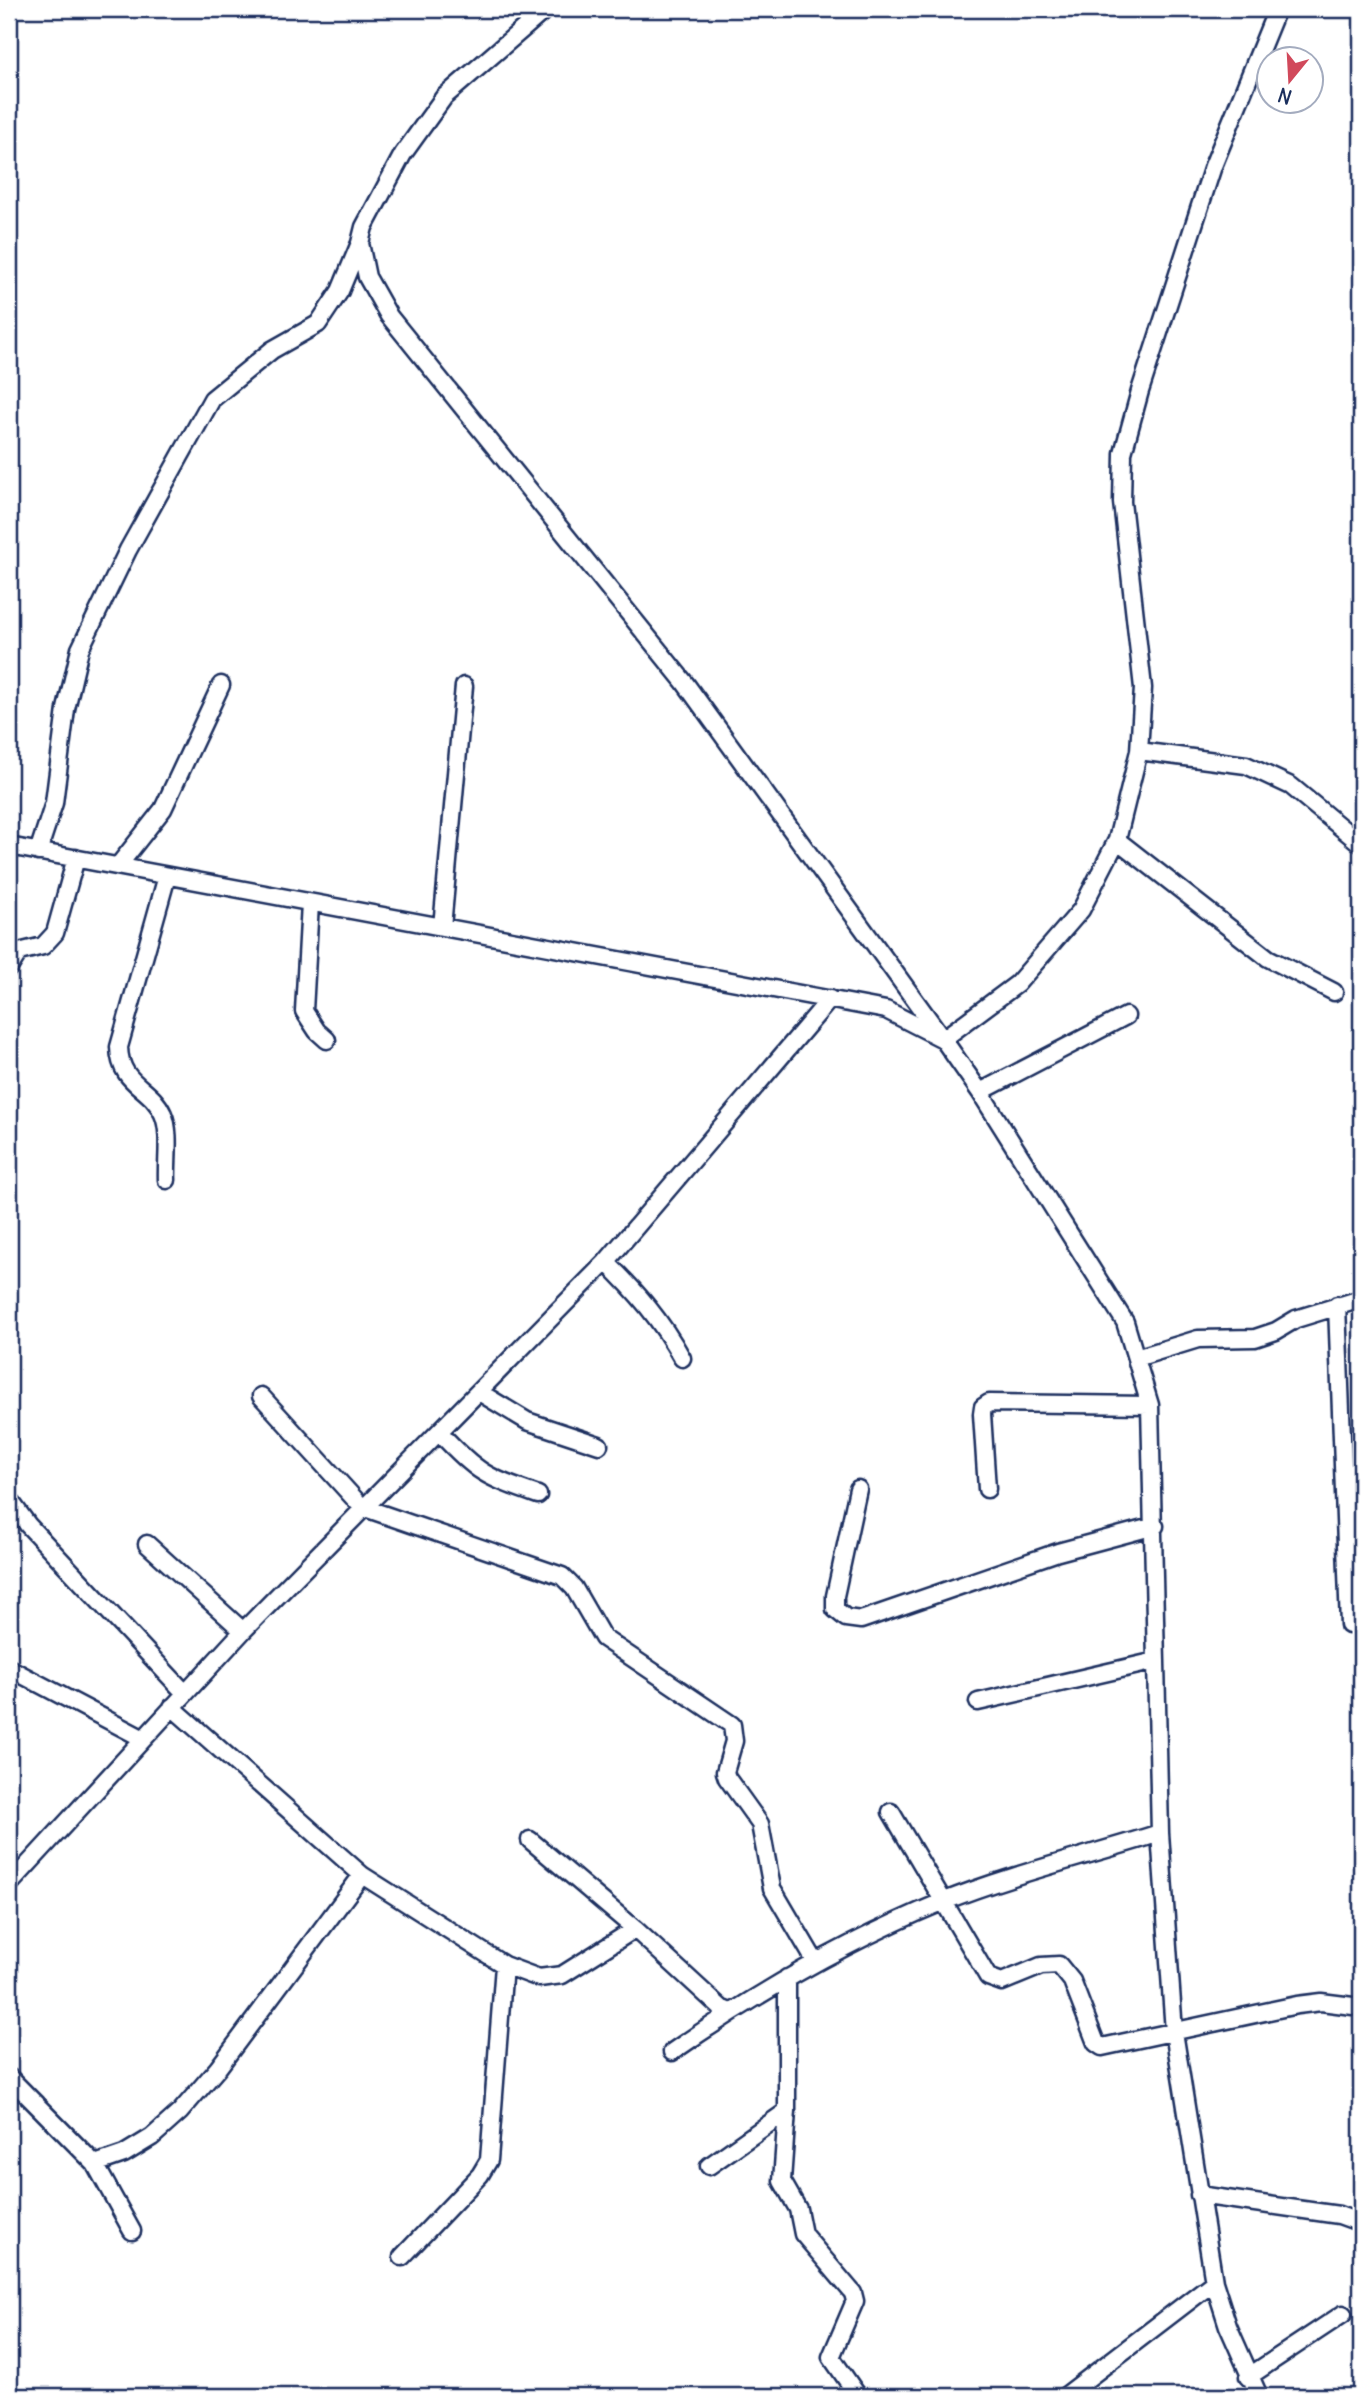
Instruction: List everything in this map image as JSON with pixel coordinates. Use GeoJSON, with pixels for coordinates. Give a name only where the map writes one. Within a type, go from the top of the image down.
{"type":"FeatureCollection","features":[{"type":"Feature","properties":{"kind":"street"},"geometry":{"type":"LineString","coordinates":[[38,852],[54,803],[66,709],[77,659],[128,550],[212,399],[272,350],[318,324],[340,291],[364,227],[403,154],[444,97],[546,9]]}},
{"type":"Feature","properties":{"kind":"street"},"geometry":{"type":"LineString","coordinates":[[943,1039],[1017,984],[1081,910],[1117,840],[1139,751],[1143,688],[1122,502],[1123,453],[1140,391],[1213,166],[1277,9]]}},
{"type":"Feature","properties":{"kind":"street"},"geometry":{"type":"LineString","coordinates":[[360,243],[367,277],[389,316],[685,683],[980,1092],[1125,1322],[1150,1405],[1155,1526],[1160,1833],[1174,2032],[1214,2282],[1248,2377],[1259,2396]]}},
{"type":"Feature","properties":{"kind":"street"},"geometry":{"type":"LineString","coordinates":[[118,866],[163,809],[221,685]]}},
{"type":"Feature","properties":{"kind":"street"},"geometry":{"type":"LineString","coordinates":[[442,928],[464,687]]}},
{"type":"Feature","properties":{"kind":"street"},"geometry":{"type":"LineString","coordinates":[[1139,751],[1246,765],[1290,786],[1361,844]]}},
{"type":"Feature","properties":{"kind":"street"},"geometry":{"type":"LineString","coordinates":[[1117,840],[1268,958],[1334,992]]}},
{"type":"Feature","properties":{"kind":"street"},"geometry":{"type":"LineString","coordinates":[[9,846],[886,1010],[943,1039]]}},
{"type":"Feature","properties":{"kind":"street"},"geometry":{"type":"LineString","coordinates":[[9,968],[19,951],[43,946],[51,940],[76,858]]}},
{"type":"Feature","properties":{"kind":"street"},"geometry":{"type":"LineString","coordinates":[[167,876],[119,1046],[119,1061],[126,1074],[163,1114],[167,1180]]}},
{"type":"Feature","properties":{"kind":"street"},"geometry":{"type":"LineString","coordinates":[[310,903],[304,1011],[327,1040]]}},
{"type":"Feature","properties":{"kind":"street"},"geometry":{"type":"LineString","coordinates":[[9,1885],[243,1631],[362,1507],[440,1433],[606,1262],[830,999]]}},
{"type":"Feature","properties":{"kind":"street"},"geometry":{"type":"LineString","coordinates":[[980,1092],[1126,1016]]}},
{"type":"Feature","properties":{"kind":"street"},"geometry":{"type":"LineString","coordinates":[[606,1262],[638,1293],[660,1320],[682,1358]]}},
{"type":"Feature","properties":{"kind":"street"},"geometry":{"type":"LineString","coordinates":[[1136,1358],[1198,1339],[1255,1338],[1337,1305],[1361,1299]]}},
{"type":"Feature","properties":{"kind":"street"},"geometry":{"type":"LineString","coordinates":[[1337,1305],[1349,1625]]}},
{"type":"Feature","properties":{"kind":"street"},"geometry":{"type":"LineString","coordinates":[[479,1392],[527,1421],[599,1445]]}},
{"type":"Feature","properties":{"kind":"street"},"geometry":{"type":"LineString","coordinates":[[261,1396],[362,1507],[562,1576],[574,1588],[603,1638],[732,1725],[734,1732],[725,1772],[727,1778],[760,1824],[772,1888],[815,1961]]}},
{"type":"Feature","properties":{"kind":"street"},"geometry":{"type":"LineString","coordinates":[[987,1489],[982,1413],[983,1407],[989,1403],[1150,1405]]}},
{"type":"Feature","properties":{"kind":"street"},"geometry":{"type":"LineString","coordinates":[[440,1433],[479,1471],[538,1494]]}},
{"type":"Feature","properties":{"kind":"street"},"geometry":{"type":"LineString","coordinates":[[858,1489],[835,1596],[835,1609],[846,1618],[861,1620],[1058,1552],[1155,1526]]}},
{"type":"Feature","properties":{"kind":"street"},"geometry":{"type":"LineString","coordinates":[[9,1499],[28,1525],[185,1693]]}},
{"type":"Feature","properties":{"kind":"street"},"geometry":{"type":"LineString","coordinates":[[147,1544],[243,1631]]}},
{"type":"Feature","properties":{"kind":"street"},"geometry":{"type":"LineString","coordinates":[[978,1702],[1156,1661]]}},
{"type":"Feature","properties":{"kind":"street"},"geometry":{"type":"LineString","coordinates":[[9,1668],[142,1738]]}},
{"type":"Feature","properties":{"kind":"street"},"geometry":{"type":"LineString","coordinates":[[172,1707],[362,1875],[504,1965],[539,1978],[562,1975],[635,1929]]}},
{"type":"Feature","properties":{"kind":"street"},"geometry":{"type":"LineString","coordinates":[[891,1812],[988,1977],[1002,1982],[1041,1966],[1059,1965],[1072,1981],[1097,2042],[1102,2047],[1111,2048],[1297,2005],[1321,2002],[1361,2007]]}},
{"type":"Feature","properties":{"kind":"street"},"geometry":{"type":"LineString","coordinates":[[672,2052],[730,2012],[815,1961],[943,1902],[1160,1833]]}},
{"type":"Feature","properties":{"kind":"street"},"geometry":{"type":"LineString","coordinates":[[530,1840],[635,1929],[721,2008],[730,2012]]}},
{"type":"Feature","properties":{"kind":"street"},"geometry":{"type":"LineString","coordinates":[[95,2164],[124,2154],[152,2137],[180,2112],[218,2068],[362,1875]]}},
{"type":"Feature","properties":{"kind":"street"},"geometry":{"type":"LineString","coordinates":[[402,2257],[480,2175],[489,2160],[504,1965]]}},
{"type":"Feature","properties":{"kind":"street"},"geometry":{"type":"LineString","coordinates":[[787,1978],[787,2111],[782,2181],[798,2209],[803,2234],[853,2293],[855,2309],[831,2357],[858,2396]]}},
{"type":"Feature","properties":{"kind":"street"},"geometry":{"type":"LineString","coordinates":[[9,2077],[95,2164],[132,2231]]}},
{"type":"Feature","properties":{"kind":"street"},"geometry":{"type":"LineString","coordinates":[[709,2166],[787,2111]]}},
{"type":"Feature","properties":{"kind":"street"},"geometry":{"type":"LineString","coordinates":[[1199,2195],[1339,2215],[1361,2223]]}},
{"type":"Feature","properties":{"kind":"street"},"geometry":{"type":"LineString","coordinates":[[1065,2396],[1214,2282]]}},
{"type":"Feature","properties":{"kind":"street"},"geometry":{"type":"LineString","coordinates":[[1248,2377],[1343,2314]]}}]}
